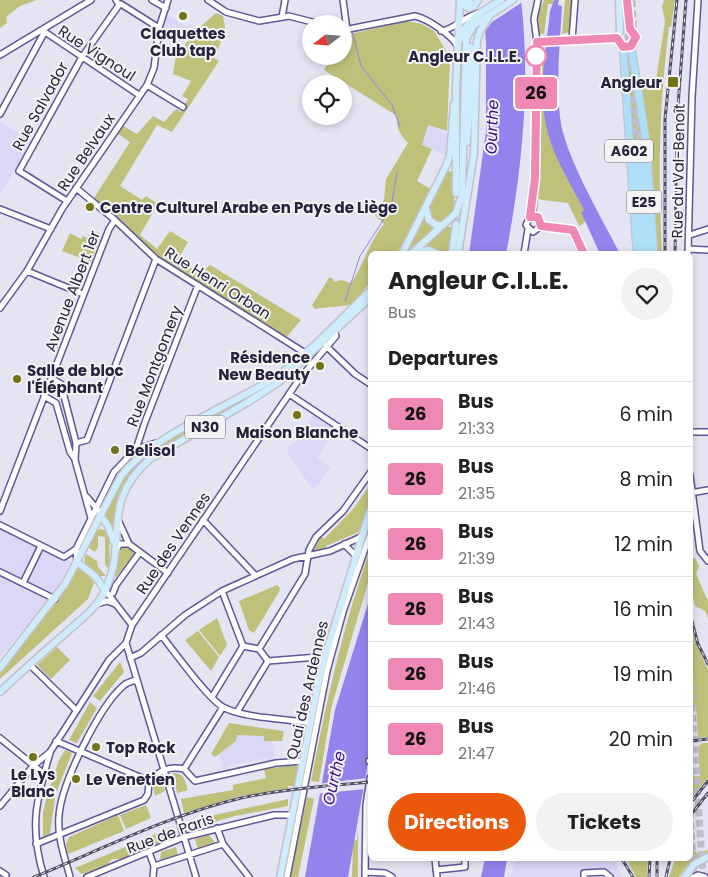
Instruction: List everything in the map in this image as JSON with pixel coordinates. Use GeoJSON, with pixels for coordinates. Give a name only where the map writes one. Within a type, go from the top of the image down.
{"type":"FeatureCollection","features":[{"type":"Feature","properties":{"kind":"highway","name":"A602"},"geometry":{"type":"LineString","coordinates":[[631,46],[646,142],[654,251]]}},
{"type":"Feature","properties":{"kind":"highway","name":"A602"},"geometry":{"type":"LineString","coordinates":[[623,47],[637,251]]}},
{"type":"Feature","properties":{"kind":"highway","name":"E25"},"geometry":{"type":"LineString","coordinates":[[641,251],[638,150],[648,251]]}},
{"type":"Feature","properties":{"kind":"main road"},"geometry":{"type":"LineString","coordinates":[[466,0],[465,6],[468,8],[474,6],[478,0],[485,4],[498,2]]}},
{"type":"Feature","properties":{"kind":"main road"},"geometry":{"type":"LineString","coordinates":[[404,251],[450,155],[460,23],[466,0]]}},
{"type":"Feature","properties":{"kind":"main road"},"geometry":{"type":"LineString","coordinates":[[459,194],[465,44],[470,30],[480,20],[513,0]]}},
{"type":"Feature","properties":{"kind":"main road"},"geometry":{"type":"LineString","coordinates":[[617,38],[620,31],[619,0]]}},
{"type":"Feature","properties":{"kind":"main road"},"geometry":{"type":"LineString","coordinates":[[617,38],[623,47],[631,46],[636,37],[630,29],[627,0]]}},
{"type":"Feature","properties":{"kind":"main road"},"geometry":{"type":"LineString","coordinates":[[458,48],[466,26],[498,2]]}},
{"type":"Feature","properties":{"kind":"main road"},"geometry":{"type":"LineString","coordinates":[[458,251],[474,153],[477,41],[480,31],[490,15]]}},
{"type":"Feature","properties":{"kind":"main road"},"geometry":{"type":"LineString","coordinates":[[620,31],[630,29]]}},
{"type":"Feature","properties":{"kind":"main road"},"geometry":{"type":"LineString","coordinates":[[537,42],[617,38]]}},
{"type":"Feature","properties":{"kind":"main road"},"geometry":{"type":"LineString","coordinates":[[471,47],[469,113],[471,172]]}},
{"type":"Feature","properties":{"kind":"main road"},"geometry":{"type":"LineString","coordinates":[[456,88],[459,194]]}},
{"type":"Feature","properties":{"kind":"main road"},"geometry":{"type":"LineString","coordinates":[[415,251],[456,213],[469,113]]}},
{"type":"Feature","properties":{"kind":"main road"},"geometry":{"type":"LineString","coordinates":[[426,207],[429,220],[433,224],[443,225]]}},
{"type":"Feature","properties":{"kind":"main road"},"geometry":{"type":"LineString","coordinates":[[452,251],[456,224]]}},
{"type":"Feature","properties":{"kind":"main road","name":"N30"},"geometry":{"type":"LineString","coordinates":[[0,668],[55,599],[77,562],[121,476],[138,452],[245,396],[276,376],[305,353],[368,293]]}},
{"type":"Feature","properties":{"kind":"main road","name":"Rue des Vennes"},"geometry":{"type":"LineString","coordinates":[[334,333],[368,300]]}},
{"type":"Feature","properties":{"kind":"main road","name":"N30"},"geometry":{"type":"LineString","coordinates":[[0,692],[96,604],[111,576],[120,501],[125,488],[150,459],[279,382],[334,333]]}},
{"type":"Feature","properties":{"kind":"main road"},"geometry":{"type":"LineString","coordinates":[[100,515],[111,532],[114,549]]}},
{"type":"Feature","properties":{"kind":"main road","name":"Quai des Ardennes"},"geometry":{"type":"LineString","coordinates":[[280,877],[324,658],[368,517]]}},
{"type":"Feature","properties":{"kind":"main road"},"geometry":{"type":"LineString","coordinates":[[94,529],[105,527],[111,532]]}},
{"type":"Feature","properties":{"kind":"main road"},"geometry":{"type":"LineString","coordinates":[[77,562],[96,578],[105,590]]}},
{"type":"Feature","properties":{"kind":"main road"},"geometry":{"type":"LineString","coordinates":[[96,578],[111,576]]}},
{"type":"Feature","properties":{"kind":"main road"},"geometry":{"type":"LineString","coordinates":[[685,877],[694,864],[708,857]]}},
{"type":"Feature","properties":{"kind":"main road"},"geometry":{"type":"LineString","coordinates":[[691,877],[708,857]]}},
{"type":"Feature","properties":{"kind":"street"},"geometry":{"type":"LineString","coordinates":[[0,55],[43,31],[91,0]]}},
{"type":"Feature","properties":{"kind":"street"},"geometry":{"type":"LineString","coordinates":[[152,0],[166,8]]}},
{"type":"Feature","properties":{"kind":"street","name":"Rue Belvaux"},"geometry":{"type":"LineString","coordinates":[[0,308],[40,253],[67,201],[147,85],[154,68],[159,28],[168,0]]}},
{"type":"Feature","properties":{"kind":"street"},"geometry":{"type":"LineString","coordinates":[[208,0],[226,12],[259,21],[292,16],[302,19]]}},
{"type":"Feature","properties":{"kind":"street"},"geometry":{"type":"LineString","coordinates":[[282,17],[285,0]]}},
{"type":"Feature","properties":{"kind":"street"},"geometry":{"type":"LineString","coordinates":[[343,0],[344,15]]}},
{"type":"Feature","properties":{"kind":"street"},"geometry":{"type":"LineString","coordinates":[[524,251],[528,230],[526,222],[530,217],[535,169],[537,42],[534,19],[538,0]]}},
{"type":"Feature","properties":{"kind":"street"},"geometry":{"type":"LineString","coordinates":[[569,40],[575,0]]}},
{"type":"Feature","properties":{"kind":"street","name":"Rue du Val-Benoît"},"geometry":{"type":"LineString","coordinates":[[688,251],[692,96],[698,0]]}},
{"type":"Feature","properties":{"kind":"street"},"geometry":{"type":"LineString","coordinates":[[82,57],[118,3],[159,28]]}},
{"type":"Feature","properties":{"kind":"street"},"geometry":{"type":"LineString","coordinates":[[441,31],[451,28],[474,14],[481,13]]}},
{"type":"Feature","properties":{"kind":"street"},"geometry":{"type":"LineString","coordinates":[[352,29],[412,16],[425,19],[452,38],[458,48]]}},
{"type":"Feature","properties":{"kind":"street"},"geometry":{"type":"LineString","coordinates":[[0,114],[43,31]]}},
{"type":"Feature","properties":{"kind":"street","name":"Rue Vignoul"},"geometry":{"type":"LineString","coordinates":[[43,31],[139,95]]}},
{"type":"Feature","properties":{"kind":"street","name":"Rue Salvador"},"geometry":{"type":"LineString","coordinates":[[67,201],[19,171],[82,57]]}},
{"type":"Feature","properties":{"kind":"street"},"geometry":{"type":"LineString","coordinates":[[147,85],[183,107]]}},
{"type":"Feature","properties":{"kind":"street","name":"Rue Henri Orban"},"geometry":{"type":"LineString","coordinates":[[76,188],[115,220],[156,260],[305,353]]}},
{"type":"Feature","properties":{"kind":"street"},"geometry":{"type":"LineString","coordinates":[[0,209],[51,229]]}},
{"type":"Feature","properties":{"kind":"street"},"geometry":{"type":"LineString","coordinates":[[530,217],[538,217],[541,226]]}},
{"type":"Feature","properties":{"kind":"street","name":"Avenue Albert 1er"},"geometry":{"type":"LineString","coordinates":[[0,511],[83,294],[109,229],[115,220]]}},
{"type":"Feature","properties":{"kind":"street"},"geometry":{"type":"LineString","coordinates":[[528,230],[535,231],[541,226],[573,230],[583,251]]}},
{"type":"Feature","properties":{"kind":"street"},"geometry":{"type":"LineString","coordinates":[[690,235],[708,229]]}},
{"type":"Feature","properties":{"kind":"street"},"geometry":{"type":"LineString","coordinates":[[693,252],[708,250]]}},
{"type":"Feature","properties":{"kind":"street"},"geometry":{"type":"LineString","coordinates":[[76,443],[87,440],[156,260]]}},
{"type":"Feature","properties":{"kind":"street"},"geometry":{"type":"LineString","coordinates":[[27,271],[83,294]]}},
{"type":"Feature","properties":{"kind":"street","name":"Rue Montgomery"},"geometry":{"type":"LineString","coordinates":[[138,452],[144,422],[198,285]]}},
{"type":"Feature","properties":{"kind":"street","name":"Rue des Vennes"},"geometry":{"type":"LineString","coordinates":[[0,806],[33,766],[50,752],[75,709],[109,660],[126,643],[132,626],[203,520],[289,394],[336,336],[334,333]]}},
{"type":"Feature","properties":{"kind":"street"},"geometry":{"type":"LineString","coordinates":[[326,346],[355,374],[368,383]]}},
{"type":"Feature","properties":{"kind":"street"},"geometry":{"type":"LineString","coordinates":[[51,378],[61,384],[76,443],[75,460]]}},
{"type":"Feature","properties":{"kind":"street"},"geometry":{"type":"LineString","coordinates":[[289,394],[368,447]]}},
{"type":"Feature","properties":{"kind":"street"},"geometry":{"type":"LineString","coordinates":[[44,396],[55,401],[70,452],[75,460],[87,497],[91,518]]}},
{"type":"Feature","properties":{"kind":"street"},"geometry":{"type":"LineString","coordinates":[[693,432],[708,432]]}},
{"type":"Feature","properties":{"kind":"street"},"geometry":{"type":"LineString","coordinates":[[77,562],[76,549],[114,472],[138,452]]}},
{"type":"Feature","properties":{"kind":"street"},"geometry":{"type":"LineString","coordinates":[[259,649],[305,574],[309,554],[316,537],[343,511],[368,476]]}},
{"type":"Feature","properties":{"kind":"street"},"geometry":{"type":"LineString","coordinates":[[693,493],[708,490]]}},
{"type":"Feature","properties":{"kind":"street"},"geometry":{"type":"LineString","coordinates":[[87,497],[100,515]]}},
{"type":"Feature","properties":{"kind":"street"},"geometry":{"type":"LineString","coordinates":[[693,506],[700,550],[707,559]]}},
{"type":"Feature","properties":{"kind":"street"},"geometry":{"type":"LineString","coordinates":[[118,518],[122,533],[129,544],[168,573]]}},
{"type":"Feature","properties":{"kind":"street"},"geometry":{"type":"LineString","coordinates":[[203,520],[255,575]]}},
{"type":"Feature","properties":{"kind":"street"},"geometry":{"type":"LineString","coordinates":[[0,525],[64,557],[76,549]]}},
{"type":"Feature","properties":{"kind":"street"},"geometry":{"type":"LineString","coordinates":[[130,658],[141,653],[185,615],[222,591],[255,575],[309,554],[326,552],[361,537]]}},
{"type":"Feature","properties":{"kind":"street","name":"Quai des Ardennes"},"geometry":{"type":"LineString","coordinates":[[287,877],[327,671],[343,612],[368,541]]}},
{"type":"Feature","properties":{"kind":"street"},"geometry":{"type":"LineString","coordinates":[[114,549],[120,544],[129,544]]}},
{"type":"Feature","properties":{"kind":"street"},"geometry":{"type":"LineString","coordinates":[[344,544],[356,555]]}},
{"type":"Feature","properties":{"kind":"street"},"geometry":{"type":"LineString","coordinates":[[23,583],[41,546]]}},
{"type":"Feature","properties":{"kind":"street"},"geometry":{"type":"LineString","coordinates":[[114,593],[121,578],[140,552]]}},
{"type":"Feature","properties":{"kind":"street"},"geometry":{"type":"LineString","coordinates":[[0,572],[55,599]]}},
{"type":"Feature","properties":{"kind":"street"},"geometry":{"type":"LineString","coordinates":[[111,576],[121,578]]}},
{"type":"Feature","properties":{"kind":"street"},"geometry":{"type":"LineString","coordinates":[[111,576],[118,605]]}},
{"type":"Feature","properties":{"kind":"street"},"geometry":{"type":"LineString","coordinates":[[105,590],[132,626]]}},
{"type":"Feature","properties":{"kind":"street"},"geometry":{"type":"LineString","coordinates":[[222,591],[243,646]]}},
{"type":"Feature","properties":{"kind":"street"},"geometry":{"type":"LineString","coordinates":[[96,604],[107,601],[118,605]]}},
{"type":"Feature","properties":{"kind":"street"},"geometry":{"type":"LineString","coordinates":[[161,635],[212,697],[223,707],[237,712],[310,723]]}},
{"type":"Feature","properties":{"kind":"street"},"geometry":{"type":"LineString","coordinates":[[126,643],[196,877]]}},
{"type":"Feature","properties":{"kind":"street"},"geometry":{"type":"LineString","coordinates":[[243,646],[259,649],[268,661]]}},
{"type":"Feature","properties":{"kind":"street"},"geometry":{"type":"LineString","coordinates":[[212,697],[243,646]]}},
{"type":"Feature","properties":{"kind":"street"},"geometry":{"type":"LineString","coordinates":[[268,661],[324,658]]}},
{"type":"Feature","properties":{"kind":"street"},"geometry":{"type":"LineString","coordinates":[[237,712],[268,661]]}},
{"type":"Feature","properties":{"kind":"street"},"geometry":{"type":"LineString","coordinates":[[30,665],[75,709]]}},
{"type":"Feature","properties":{"kind":"street"},"geometry":{"type":"LineString","coordinates":[[70,877],[60,836],[60,808],[82,752],[106,709],[121,689],[129,682],[137,680]]}},
{"type":"Feature","properties":{"kind":"street"},"geometry":{"type":"LineString","coordinates":[[184,768],[223,707]]}},
{"type":"Feature","properties":{"kind":"street"},"geometry":{"type":"LineString","coordinates":[[0,738],[33,766],[40,768],[44,774]]}},
{"type":"Feature","properties":{"kind":"street"},"geometry":{"type":"LineString","coordinates":[[56,741],[149,780]]}},
{"type":"Feature","properties":{"kind":"street"},"geometry":{"type":"LineString","coordinates":[[44,877],[36,844],[34,825],[36,805],[50,752]]}},
{"type":"Feature","properties":{"kind":"street"},"geometry":{"type":"LineString","coordinates":[[36,844],[60,836],[144,800],[148,794],[149,780],[164,769],[171,767],[184,768],[195,781],[276,763],[302,761]]}},
{"type":"Feature","properties":{"kind":"street"},"geometry":{"type":"LineString","coordinates":[[368,805],[368,843],[365,875],[385,873],[392,877]]}},
{"type":"Feature","properties":{"kind":"street","name":"Rue de Paris"},"geometry":{"type":"LineString","coordinates":[[88,877],[184,837],[278,814],[292,815]]}},
{"type":"Feature","properties":{"kind":"street"},"geometry":{"type":"LineString","coordinates":[[216,828],[223,844],[249,877]]}},
{"type":"Feature","properties":{"kind":"street"},"geometry":{"type":"LineString","coordinates":[[154,866],[223,844]]}},
{"type":"Feature","properties":{"kind":"street"},"geometry":{"type":"LineString","coordinates":[[149,852],[154,866],[153,877]]}},
{"type":"Feature","properties":{"kind":"street"},"geometry":{"type":"LineString","coordinates":[[435,861],[437,877]]}},
{"type":"Feature","properties":{"kind":"street"},"geometry":{"type":"LineString","coordinates":[[436,870],[465,867],[465,861]]}},
{"type":"Feature","properties":{"kind":"street"},"geometry":{"type":"LineString","coordinates":[[0,871],[6,875]]}},
{"type":"Feature","properties":{"kind":"street"},"geometry":{"type":"LineString","coordinates":[[584,875],[604,872],[610,877]]}},
{"type":"Feature","properties":{"kind":"street"},"geometry":{"type":"LineString","coordinates":[[691,877],[698,875],[705,877]]}},
{"type":"Feature","properties":{"kind":"shaded area"},"geometry":{"type":"Polygon","coordinates":[[[167,16],[187,27],[189,24],[199,31],[195,36],[185,34],[180,43],[175,42],[161,35],[167,16]]]}},
{"type":"Feature","properties":{"kind":"shaded area"},"geometry":{"type":"Polygon","coordinates":[[[0,122],[31,141],[0,195],[0,122]]]}},
{"type":"Feature","properties":{"kind":"shaded area"},"geometry":{"type":"Polygon","coordinates":[[[428,124],[448,134],[446,155],[422,145],[428,124]]]}},
{"type":"Feature","properties":{"kind":"shaded area"},"geometry":{"type":"Polygon","coordinates":[[[313,415],[335,430],[317,458],[330,467],[320,483],[312,488],[288,454],[288,446],[297,440],[313,415]]]}},
{"type":"Feature","properties":{"kind":"shaded area"},"geometry":{"type":"Polygon","coordinates":[[[0,528],[70,561],[56,592],[0,657],[0,528]]]}},
{"type":"Feature","properties":{"kind":"shaded area"},"geometry":{"type":"Polygon","coordinates":[[[252,734],[252,737],[264,736],[264,741],[273,741],[275,759],[268,760],[267,758],[241,763],[227,766],[223,770],[219,754],[236,741],[237,735],[252,734]]]}},
{"type":"Feature","properties":{"kind":"shaded area"},"geometry":{"type":"Polygon","coordinates":[[[514,861],[614,861],[623,877],[612,877],[605,869],[581,871],[581,877],[511,877],[514,861]]]}},
{"type":"Feature","properties":{"kind":"green space"},"geometry":{"type":"Polygon","coordinates":[[[0,0],[37,0],[20,6],[6,17],[7,23],[0,28],[0,0]]]}},
{"type":"Feature","properties":{"kind":"green space"},"geometry":{"type":"Polygon","coordinates":[[[544,0],[553,0],[553,4],[548,4],[544,34],[539,34],[538,14],[544,0]]]}},
{"type":"Feature","properties":{"kind":"green space"},"geometry":{"type":"Polygon","coordinates":[[[565,0],[573,0],[569,32],[562,34],[565,0]]]}},
{"type":"Feature","properties":{"kind":"green space"},"geometry":{"type":"Polygon","coordinates":[[[664,0],[675,0],[671,27],[669,27],[661,112],[660,196],[662,251],[655,251],[650,140],[638,78],[645,85],[655,87],[665,21],[662,7],[664,0]]]}},
{"type":"Feature","properties":{"kind":"green space"},"geometry":{"type":"Polygon","coordinates":[[[216,13],[223,16],[225,26],[223,37],[214,58],[219,61],[172,132],[157,125],[120,186],[142,200],[146,196],[158,204],[140,235],[157,249],[170,231],[188,242],[177,261],[201,272],[210,265],[301,320],[285,339],[159,257],[92,201],[130,142],[115,132],[120,124],[137,134],[153,116],[164,122],[176,109],[181,112],[188,99],[182,96],[191,81],[173,74],[176,55],[201,26],[216,13]]]}},
{"type":"Feature","properties":{"kind":"green space"},"geometry":{"type":"Polygon","coordinates":[[[406,21],[422,24],[434,31],[450,57],[447,131],[428,125],[422,145],[432,149],[417,181],[436,192],[447,171],[455,172],[454,211],[443,225],[453,228],[449,251],[435,251],[417,243],[410,249],[411,244],[401,247],[398,251],[368,251],[368,285],[356,299],[348,305],[315,309],[312,305],[329,278],[332,278],[335,282],[341,280],[351,283],[356,276],[374,238],[384,224],[375,215],[384,200],[386,179],[408,143],[399,131],[397,116],[352,88],[352,75],[332,75],[324,70],[327,65],[352,65],[352,34],[406,21]]]}},
{"type":"Feature","properties":{"kind":"green space"},"geometry":{"type":"Polygon","coordinates":[[[541,50],[547,50],[543,81],[545,117],[554,149],[585,211],[582,212],[586,222],[579,226],[568,203],[542,200],[535,197],[538,61],[541,50]]]}},
{"type":"Feature","properties":{"kind":"green space"},"geometry":{"type":"Polygon","coordinates":[[[625,59],[629,59],[644,143],[631,144],[625,59]]]}},
{"type":"Feature","properties":{"kind":"green space"},"geometry":{"type":"Polygon","coordinates":[[[92,229],[101,235],[91,262],[62,251],[70,233],[81,239],[83,236],[87,238],[92,229]]]}},
{"type":"Feature","properties":{"kind":"green space"},"geometry":{"type":"Polygon","coordinates":[[[290,368],[266,388],[147,458],[127,478],[120,490],[116,504],[113,532],[103,514],[124,474],[146,453],[290,368]]]}},
{"type":"Feature","properties":{"kind":"green space"},"geometry":{"type":"Polygon","coordinates":[[[368,488],[368,506],[359,532],[326,546],[326,549],[313,551],[321,536],[324,539],[353,509],[368,488]]]}},
{"type":"Feature","properties":{"kind":"green space"},"geometry":{"type":"Polygon","coordinates":[[[101,529],[109,532],[110,570],[105,565],[105,537],[98,536],[98,547],[95,552],[89,548],[96,530],[101,529]]]}},
{"type":"Feature","properties":{"kind":"green space"},"geometry":{"type":"Polygon","coordinates":[[[122,546],[128,546],[135,553],[116,577],[114,575],[117,550],[122,546]]]}},
{"type":"Feature","properties":{"kind":"green space"},"geometry":{"type":"Polygon","coordinates":[[[86,554],[97,561],[98,567],[106,576],[98,576],[85,564],[86,554]]]}},
{"type":"Feature","properties":{"kind":"green space"},"geometry":{"type":"Polygon","coordinates":[[[368,556],[368,583],[332,705],[319,782],[311,781],[336,664],[368,556]]]}},
{"type":"Feature","properties":{"kind":"green space"},"geometry":{"type":"Polygon","coordinates":[[[693,558],[695,558],[699,566],[696,574],[708,601],[708,618],[705,611],[695,606],[693,597],[693,558]]]}},
{"type":"Feature","properties":{"kind":"green space"},"geometry":{"type":"Polygon","coordinates":[[[77,567],[87,573],[94,583],[88,599],[0,679],[0,670],[61,595],[77,567]]]}},
{"type":"Feature","properties":{"kind":"green space"},"geometry":{"type":"Polygon","coordinates":[[[277,585],[280,588],[279,592],[254,633],[249,630],[239,601],[277,585]]]}},
{"type":"Feature","properties":{"kind":"green space"},"geometry":{"type":"Polygon","coordinates":[[[217,618],[227,645],[220,656],[199,630],[217,618]]]}},
{"type":"Feature","properties":{"kind":"green space"},"geometry":{"type":"Polygon","coordinates":[[[198,631],[219,657],[211,671],[185,640],[198,631]]]}},
{"type":"Feature","properties":{"kind":"green space"},"geometry":{"type":"Polygon","coordinates":[[[693,633],[708,669],[708,737],[698,738],[696,707],[693,707],[693,633]]]}},
{"type":"Feature","properties":{"kind":"green space"},"geometry":{"type":"Polygon","coordinates":[[[57,647],[70,660],[51,679],[37,665],[57,647]]]}},
{"type":"Feature","properties":{"kind":"green space"},"geometry":{"type":"Polygon","coordinates":[[[120,662],[124,672],[100,701],[93,696],[120,662]]]}},
{"type":"Feature","properties":{"kind":"green space"},"geometry":{"type":"Polygon","coordinates":[[[90,702],[97,708],[77,743],[69,740],[90,702]]]}},
{"type":"Feature","properties":{"kind":"green space"},"geometry":{"type":"Polygon","coordinates":[[[229,723],[284,731],[282,741],[264,741],[264,736],[237,735],[236,741],[215,757],[211,754],[229,723]]]}},
{"type":"Feature","properties":{"kind":"green space"},"geometry":{"type":"Polygon","coordinates":[[[702,743],[708,743],[708,778],[693,796],[693,777],[700,776],[698,747],[702,743]]]}},
{"type":"Feature","properties":{"kind":"green space"},"geometry":{"type":"Polygon","coordinates":[[[65,750],[72,753],[57,791],[49,790],[59,760],[65,750]]]}},
{"type":"Feature","properties":{"kind":"green space"},"geometry":{"type":"Polygon","coordinates":[[[295,765],[298,767],[294,786],[288,786],[288,789],[240,796],[184,813],[181,799],[233,790],[233,785],[266,778],[264,769],[295,765]]]}},
{"type":"Feature","properties":{"kind":"green space"},"geometry":{"type":"Polygon","coordinates":[[[173,773],[182,776],[188,790],[177,793],[173,773]]]}},
{"type":"Feature","properties":{"kind":"green space"},"geometry":{"type":"Polygon","coordinates":[[[157,778],[162,779],[165,791],[155,796],[153,785],[157,778]]]}},
{"type":"Feature","properties":{"kind":"green space"},"geometry":{"type":"Polygon","coordinates":[[[47,795],[55,798],[50,834],[43,837],[43,813],[47,795]]]}},
{"type":"Feature","properties":{"kind":"green space"},"geometry":{"type":"Polygon","coordinates":[[[307,797],[314,799],[298,877],[289,877],[307,797]]]}},
{"type":"Feature","properties":{"kind":"green space"},"geometry":{"type":"Polygon","coordinates":[[[288,799],[288,806],[235,816],[200,826],[192,820],[288,799]]]}},
{"type":"Feature","properties":{"kind":"green space"},"geometry":{"type":"Polygon","coordinates":[[[146,805],[151,818],[126,829],[120,815],[146,805]]]}},
{"type":"Feature","properties":{"kind":"green space"},"geometry":{"type":"Polygon","coordinates":[[[118,815],[124,831],[68,854],[66,844],[69,837],[118,815]]]}},
{"type":"Feature","properties":{"kind":"green space"},"geometry":{"type":"Polygon","coordinates":[[[358,828],[358,877],[352,877],[353,841],[357,840],[358,828]]]}},
{"type":"Feature","properties":{"kind":"green space"},"geometry":{"type":"Polygon","coordinates":[[[168,829],[172,835],[170,838],[121,859],[112,859],[106,866],[82,874],[75,868],[168,829]]]}},
{"type":"Feature","properties":{"kind":"green space"},"geometry":{"type":"Polygon","coordinates":[[[209,835],[216,844],[198,850],[195,839],[209,835]]]}},
{"type":"Feature","properties":{"kind":"green space"},"geometry":{"type":"Polygon","coordinates":[[[176,847],[178,856],[160,861],[161,852],[176,847]]]}},
{"type":"Feature","properties":{"kind":"green space"},"geometry":{"type":"Polygon","coordinates":[[[693,850],[697,853],[708,850],[708,852],[693,860],[693,850]]]}},
{"type":"Feature","properties":{"kind":"green space"},"geometry":{"type":"Polygon","coordinates":[[[627,861],[648,861],[647,877],[636,877],[627,861]]]}},
{"type":"Feature","properties":{"kind":"green space"},"geometry":{"type":"Polygon","coordinates":[[[674,861],[692,861],[679,877],[669,877],[674,861]]]}},
{"type":"Feature","properties":{"kind":"water","name":"Ourthe"},"geometry":{"type":"Polygon","coordinates":[[[483,0],[521,0],[524,32],[525,95],[520,159],[507,251],[469,251],[486,131],[486,43],[483,0]]]}},
{"type":"Feature","properties":{"kind":"water"},"geometry":{"type":"Polygon","coordinates":[[[554,0],[559,0],[558,5],[562,6],[558,89],[563,132],[576,168],[618,251],[599,251],[581,212],[584,210],[559,163],[548,134],[543,104],[543,72],[550,11],[554,0]]]}},
{"type":"Feature","properties":{"kind":"water","name":"Ourthe"},"geometry":{"type":"Polygon","coordinates":[[[368,603],[368,762],[348,877],[305,877],[335,710],[368,603]]]}},
{"type":"Feature","properties":{"kind":"water"},"geometry":{"type":"Polygon","coordinates":[[[485,861],[507,861],[504,877],[481,877],[485,861]]]}},
{"type":"Feature","properties":{"kind":"pier"},"geometry":{"type":"Polygon","coordinates":[[[480,0],[524,1],[492,22],[483,34],[480,0]]]}},
{"type":"Feature","properties":{"kind":"pier"},"geometry":{"type":"Polygon","coordinates":[[[367,778],[365,789],[316,794],[318,784],[367,778]]]}},
{"type":"Feature","properties":{"kind":"waterway"},"geometry":{"type":"LineString","coordinates":[[352,30],[361,66],[392,105],[400,127]]}},
{"type":"Feature","properties":{"kind":"waterway"},"geometry":{"type":"LineString","coordinates":[[345,301],[360,256],[391,208],[397,172]]}},
{"type":"Feature","properties":{"kind":"tunnel"},"geometry":{"type":"LineString","coordinates":[[632,0],[634,37]]}},
{"type":"Feature","properties":{"kind":"tunnel"},"geometry":{"type":"LineString","coordinates":[[627,23],[635,150]]}},
{"type":"Feature","properties":{"kind":"tunnel"},"geometry":{"type":"LineString","coordinates":[[638,110],[641,149]]}},
{"type":"Feature","properties":{"kind":"tunnel"},"geometry":{"type":"LineString","coordinates":[[456,193],[456,224]]}},
{"type":"Feature","properties":{"kind":"tunnel"},"geometry":{"type":"LineString","coordinates":[[693,720],[703,877]]}},
{"type":"Feature","properties":{"kind":"tunnel"},"geometry":{"type":"LineString","coordinates":[[693,861],[694,877]]}},
{"type":"Feature","properties":{"kind":"railway"},"geometry":{"type":"LineString","coordinates":[[665,251],[665,119],[677,0]]}},
{"type":"Feature","properties":{"kind":"railway"},"geometry":{"type":"LineString","coordinates":[[675,251],[677,119],[686,0]]}},
{"type":"Feature","properties":{"kind":"railway"},"geometry":{"type":"LineString","coordinates":[[693,625],[698,644],[708,664]]}},
{"type":"Feature","properties":{"kind":"railway"},"geometry":{"type":"LineString","coordinates":[[693,741],[708,739]]}},
{"type":"Feature","properties":{"kind":"railway"},"geometry":{"type":"LineString","coordinates":[[693,800],[708,781]]}},
{"type":"Feature","properties":{"kind":"railway"},"geometry":{"type":"LineString","coordinates":[[34,877],[136,833],[215,805],[273,792],[368,782]]}},
{"type":"Feature","properties":{"kind":"railway"},"geometry":{"type":"LineString","coordinates":[[693,812],[708,793]]}},
{"type":"Feature","properties":{"kind":"railway"},"geometry":{"type":"LineString","coordinates":[[623,861],[633,877]]}},
{"type":"Feature","properties":{"kind":"railway"},"geometry":{"type":"LineString","coordinates":[[649,877],[650,861]]}},
{"type":"Feature","properties":{"kind":"railway"},"geometry":{"type":"LineString","coordinates":[[657,861],[657,877]]}},
{"type":"Feature","properties":{"kind":"railway"},"geometry":{"type":"LineString","coordinates":[[666,877],[670,861]]}},
{"type":"Feature","properties":{"kind":"bus line","name":"26"},"geometry":{"type":"LineString","coordinates":[[583,251],[573,230],[541,226],[541,221],[538,217],[530,217],[533,211],[535,178],[537,42],[617,38],[620,45],[627,48],[636,41],[635,34],[630,29],[627,0]]}},
{"type":"Feature","properties":{"kind":"place","name":"Claquettes Club tap"},"geometry":{"type":"Point","coordinates":[183,16]}},
{"type":"Feature","properties":{"kind":"place","name":"Angleur C.I.L.E."},"geometry":{"type":"Point","coordinates":[536,56]}},
{"type":"Feature","properties":{"kind":"place","name":"Angleur"},"geometry":{"type":"Point","coordinates":[673,82]}},
{"type":"Feature","properties":{"kind":"place","name":"Centre Culturel Arabe en Pays de Liège"},"geometry":{"type":"Point","coordinates":[90,207]}},
{"type":"Feature","properties":{"kind":"place","name":"Résidence New Beauty"},"geometry":{"type":"Point","coordinates":[320,366]}},
{"type":"Feature","properties":{"kind":"place","name":"Salle de bloc l'Éléphant"},"geometry":{"type":"Point","coordinates":[17,379]}},
{"type":"Feature","properties":{"kind":"place","name":"Maison Blanche"},"geometry":{"type":"Point","coordinates":[297,415]}},
{"type":"Feature","properties":{"kind":"place","name":"Belisol"},"geometry":{"type":"Point","coordinates":[115,450]}},
{"type":"Feature","properties":{"kind":"place","name":"Top Rock"},"geometry":{"type":"Point","coordinates":[96,747]}},
{"type":"Feature","properties":{"kind":"place","name":"Le Lys Blanc"},"geometry":{"type":"Point","coordinates":[33,757]}},
{"type":"Feature","properties":{"kind":"place","name":"Le Venetien"},"geometry":{"type":"Point","coordinates":[76,779]}}]}
